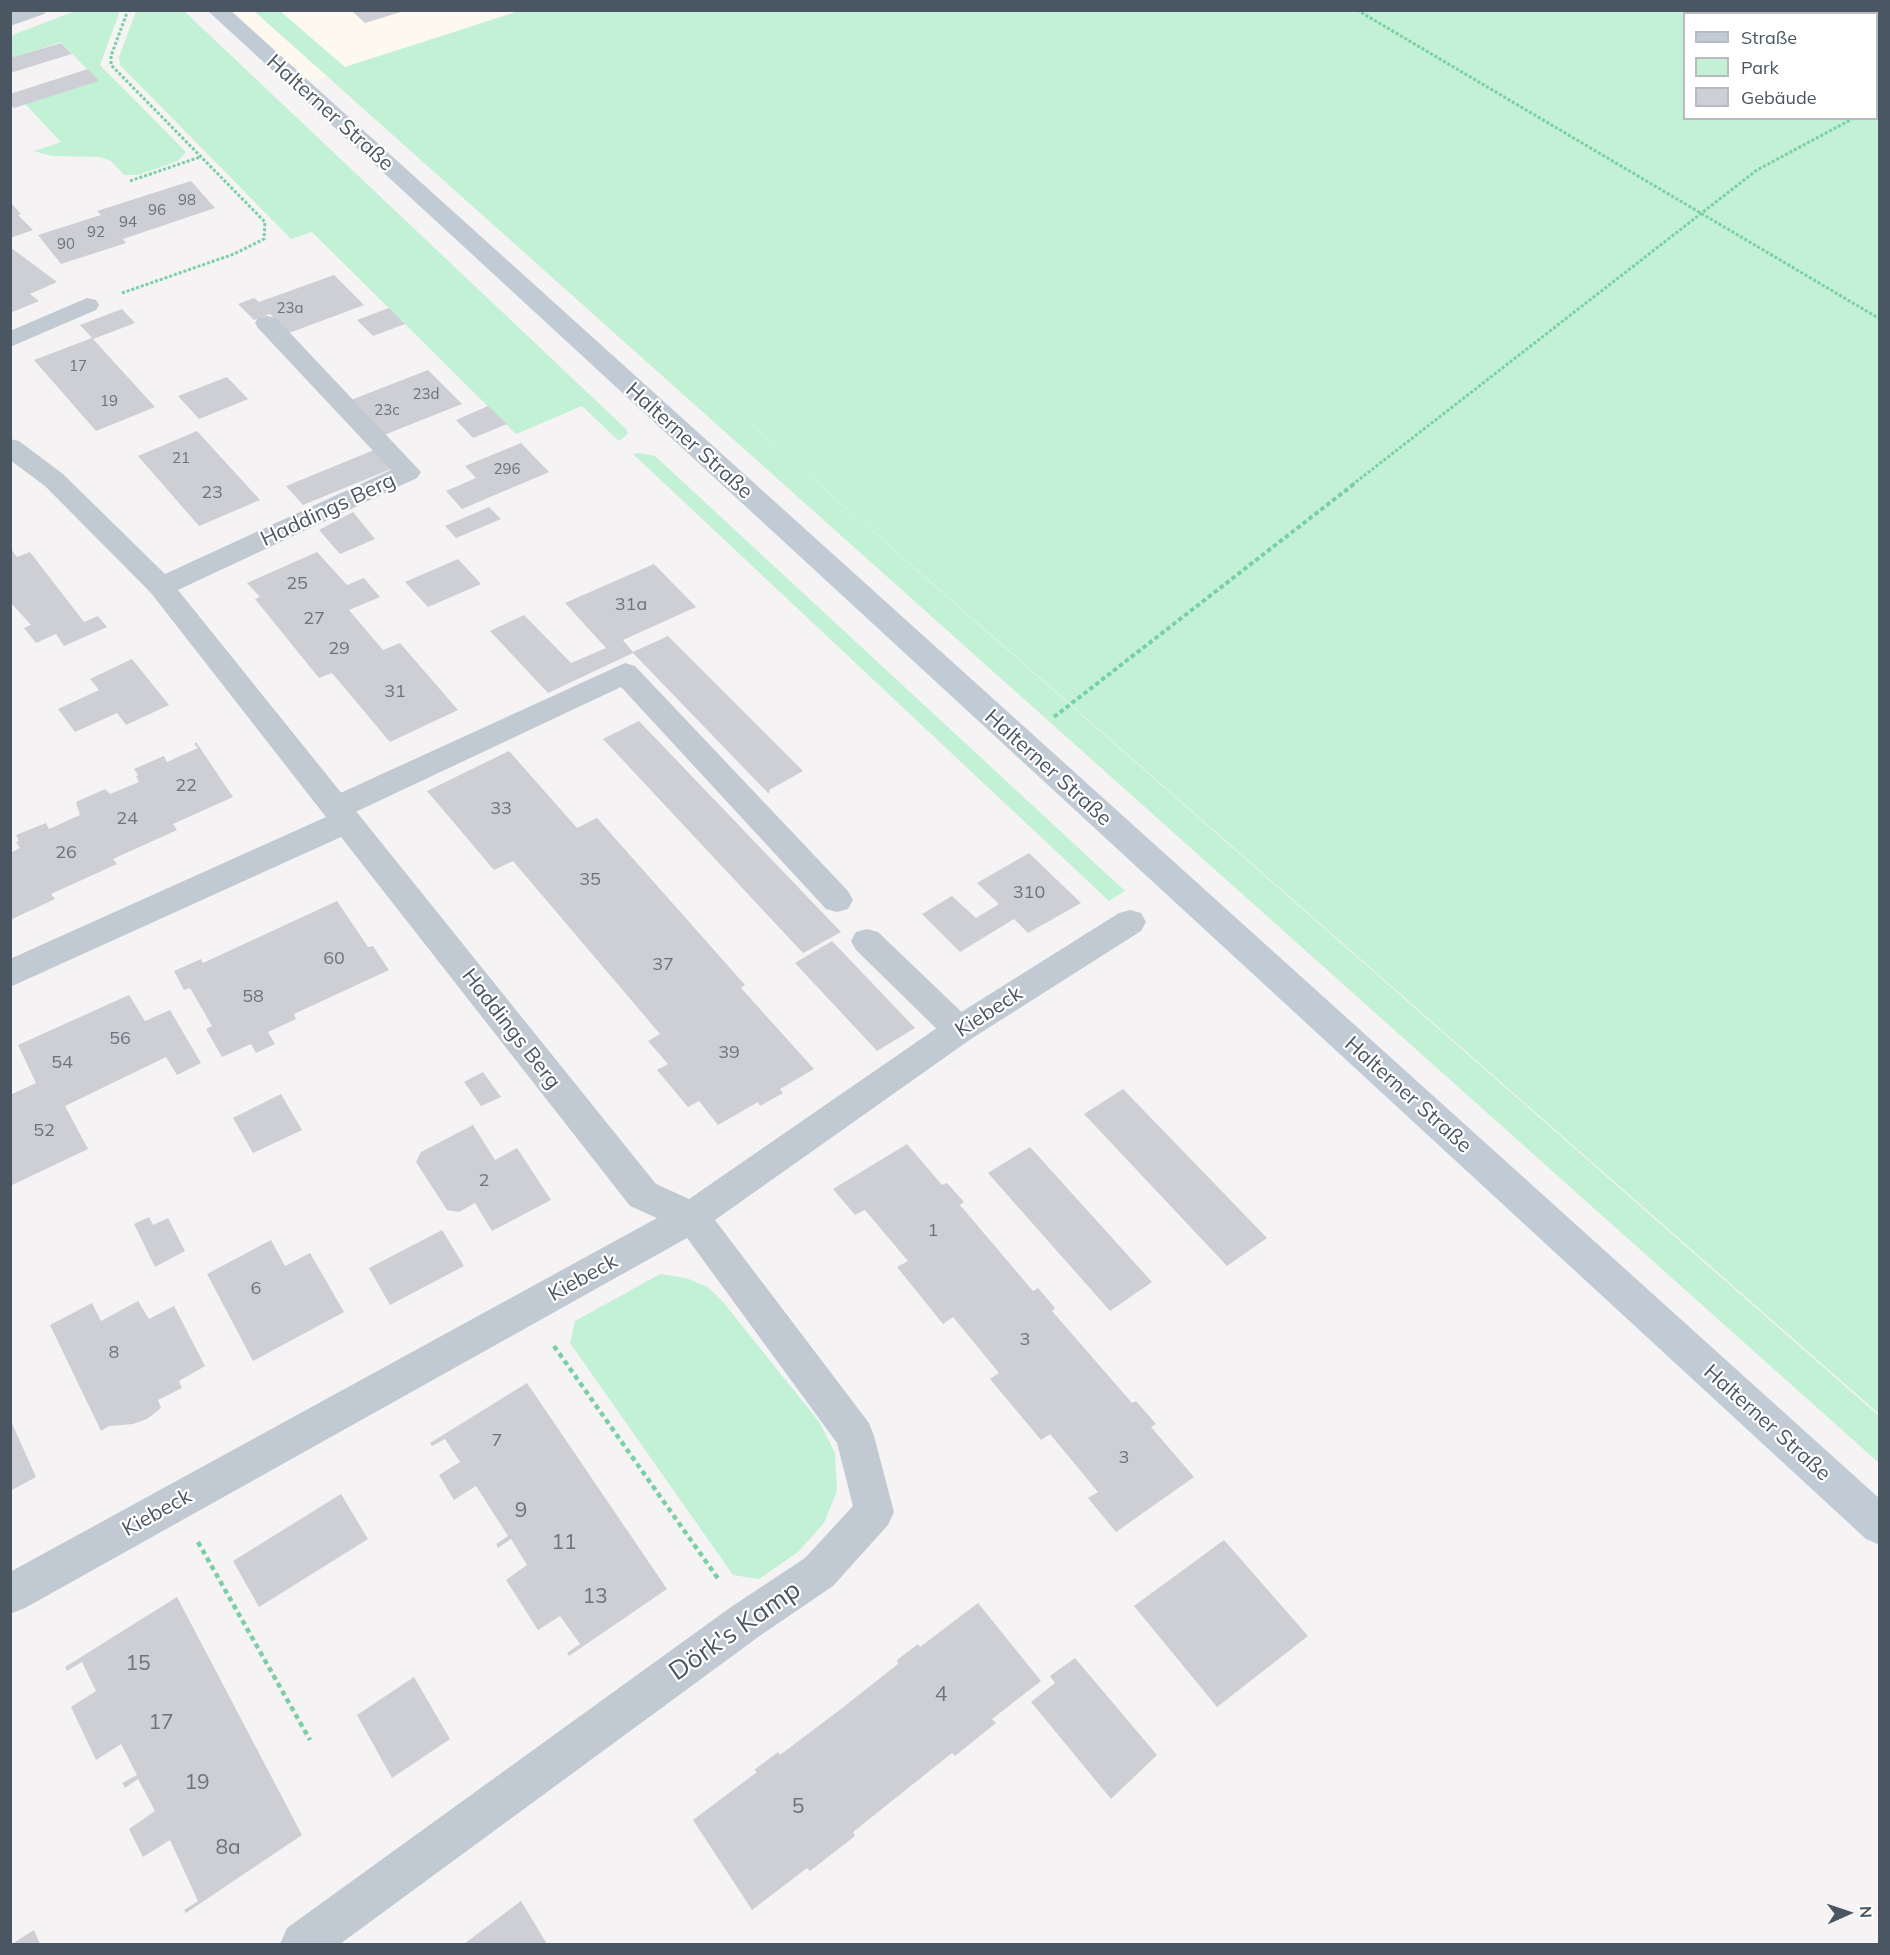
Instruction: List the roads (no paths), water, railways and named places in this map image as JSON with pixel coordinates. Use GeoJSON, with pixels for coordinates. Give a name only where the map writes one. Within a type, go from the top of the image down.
{"type":"FeatureCollection","features":[{"type":"Feature","properties":{"kind":"main road","name":"Halterner Straße"},"geometry":{"type":"LineString","coordinates":[[217,10],[1880,1526]]}},
{"type":"Feature","properties":{"kind":"street"},"geometry":{"type":"LineString","coordinates":[[10,21],[37,10]]}},
{"type":"Feature","properties":{"kind":"street"},"geometry":{"type":"LineString","coordinates":[[10,340],[87,305]]}},
{"type":"Feature","properties":{"kind":"street","name":"Haddings Berg"},"geometry":{"type":"LineString","coordinates":[[161,587],[408,472],[267,323]]}},
{"type":"Feature","properties":{"kind":"street","name":"Haddings Berg"},"geometry":{"type":"LineString","coordinates":[[10,447],[54,480],[161,587],[643,1195],[692,1217]]}},
{"type":"Feature","properties":{"kind":"street"},"geometry":{"type":"LineString","coordinates":[[10,974],[625,673],[837,900]]}},
{"type":"Feature","properties":{"kind":"street","name":"Kiebeck"},"geometry":{"type":"LineString","coordinates":[[10,1594],[692,1217],[959,1030],[1130,922]]}},
{"type":"Feature","properties":{"kind":"street"},"geometry":{"type":"LineString","coordinates":[[867,941],[959,1030]]}},
{"type":"Feature","properties":{"kind":"street","name":"Dörk's Kamp"},"geometry":{"type":"LineString","coordinates":[[303,1944],[746,1621],[819,1572],[874,1512],[855,1436],[692,1217]]}}]}
